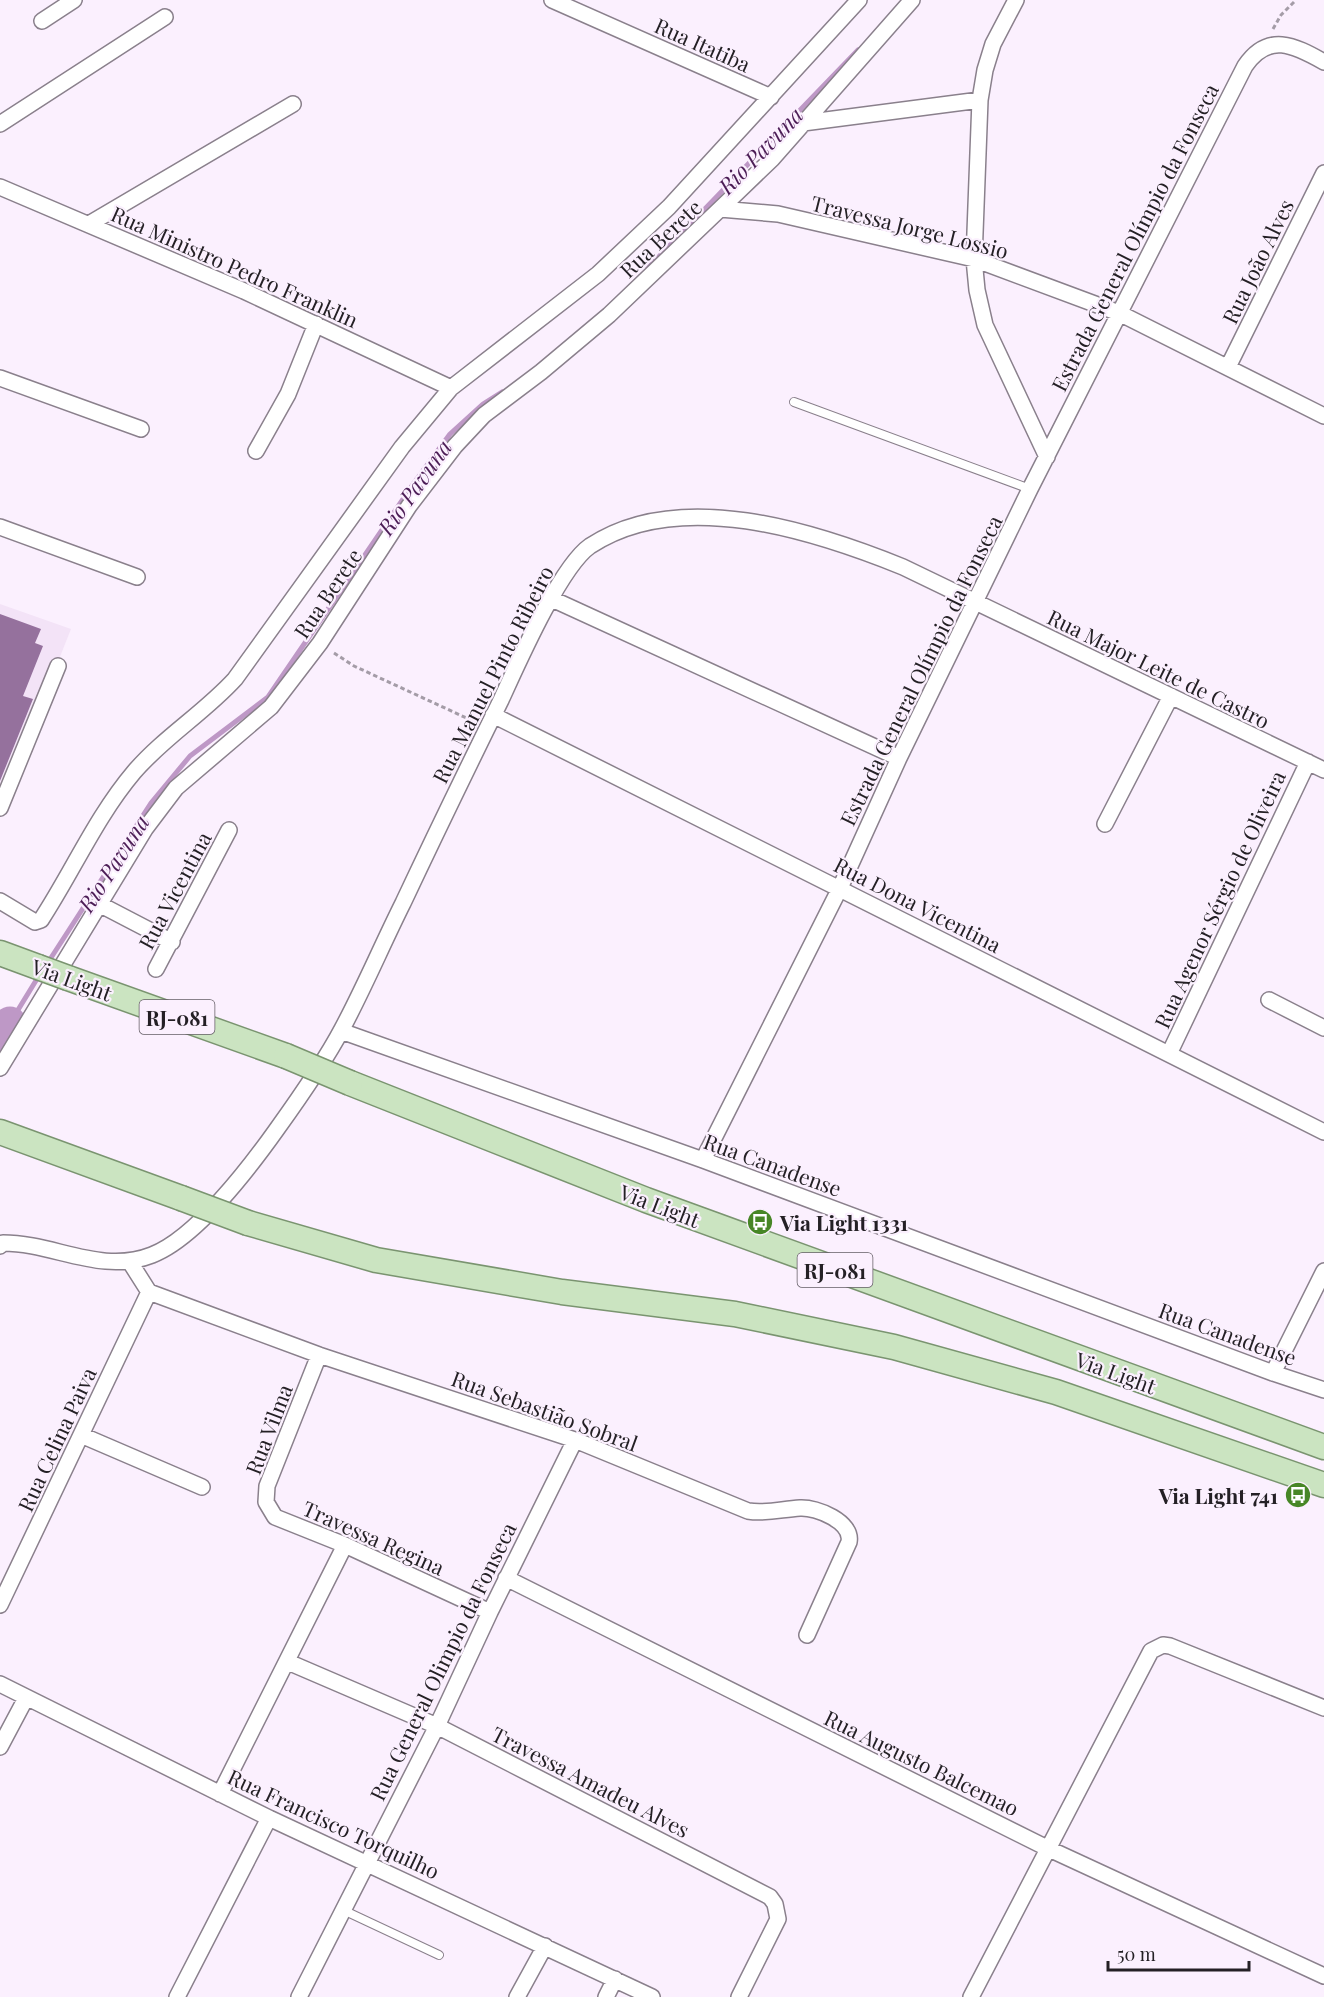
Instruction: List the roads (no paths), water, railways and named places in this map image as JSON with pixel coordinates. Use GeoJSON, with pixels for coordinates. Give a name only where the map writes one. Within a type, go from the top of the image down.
{"type":"FeatureCollection","features":[{"type":"Feature","properties":{"kind":"main road","name":"Via Light"},"geometry":{"type":"LineString","coordinates":[[5,955],[286,1056],[668,1208],[1324,1447]]}},
{"type":"Feature","properties":{"kind":"main road","name":"Via Light"},"geometry":{"type":"LineString","coordinates":[[0,1132],[248,1223],[376,1260],[562,1292],[735,1314],[894,1347],[1056,1392],[1324,1485]]}},
{"type":"Feature","properties":{"kind":"street"},"geometry":{"type":"LineString","coordinates":[[42,21],[74,0]]}},
{"type":"Feature","properties":{"kind":"street","name":"Rua Itatiba"},"geometry":{"type":"LineString","coordinates":[[552,0],[771,97]]}},
{"type":"Feature","properties":{"kind":"street","name":"Rua Berete"},"geometry":{"type":"LineString","coordinates":[[0,901],[35,922],[41,920],[107,805],[135,770],[164,742],[216,699],[235,678],[402,447],[451,388],[598,274],[669,207],[859,0]]}},
{"type":"Feature","properties":{"kind":"street","name":"Rua Berete"},"geometry":{"type":"LineString","coordinates":[[0,1068],[133,847],[176,788],[271,707],[320,644],[409,506],[455,446],[483,415],[541,372],[609,315],[772,159],[912,0]]}},
{"type":"Feature","properties":{"kind":"street","name":"Estrada General Olímpio da Fonseca"},"geometry":{"type":"LineString","coordinates":[[1016,0],[993,44],[984,70],[980,100],[974,259],[977,290],[985,325],[1047,457]]}},
{"type":"Feature","properties":{"kind":"street"},"geometry":{"type":"LineString","coordinates":[[0,124],[165,17]]}},
{"type":"Feature","properties":{"kind":"street","name":"Estrada General Olímpio da Fonseca"},"geometry":{"type":"LineString","coordinates":[[703,1160],[840,888],[898,758],[1030,489],[1245,66],[1258,52],[1269,45],[1286,45],[1324,62]]}},
{"type":"Feature","properties":{"kind":"street"},"geometry":{"type":"LineString","coordinates":[[803,123],[980,100]]}},
{"type":"Feature","properties":{"kind":"street"},"geometry":{"type":"LineString","coordinates":[[89,224],[293,104]]}},
{"type":"Feature","properties":{"kind":"street","name":"Rua João Alves"},"geometry":{"type":"LineString","coordinates":[[1228,368],[1324,173]]}},
{"type":"Feature","properties":{"kind":"street","name":"Rua Ministro Pedro Franklin"},"geometry":{"type":"LineString","coordinates":[[0,187],[316,324],[451,388]]}},
{"type":"Feature","properties":{"kind":"street","name":"Travessa Jorge Lossio"},"geometry":{"type":"LineString","coordinates":[[720,209],[778,214],[974,259],[1119,313],[1324,416]]}},
{"type":"Feature","properties":{"kind":"street"},"geometry":{"type":"LineString","coordinates":[[256,452],[288,394],[316,324]]}},
{"type":"Feature","properties":{"kind":"street"},"geometry":{"type":"LineString","coordinates":[[0,378],[141,429]]}},
{"type":"Feature","properties":{"kind":"street","name":"Rua Manuel Pinto Ribeiro"},"geometry":{"type":"LineString","coordinates":[[130,1262],[154,1255],[171,1245],[198,1222],[236,1182],[289,1112],[341,1031],[490,721],[575,558],[591,546],[640,524],[703,518],[761,524],[810,533],[903,567],[976,603]]}},
{"type":"Feature","properties":{"kind":"street"},"geometry":{"type":"LineString","coordinates":[[0,527],[137,578]]}},
{"type":"Feature","properties":{"kind":"street"},"geometry":{"type":"LineString","coordinates":[[552,599],[898,758]]}},
{"type":"Feature","properties":{"kind":"street","name":"Rua Major Leite de Castro"},"geometry":{"type":"LineString","coordinates":[[976,603],[1324,770]]}},
{"type":"Feature","properties":{"kind":"street"},"geometry":{"type":"LineString","coordinates":[[0,808],[58,666]]}},
{"type":"Feature","properties":{"kind":"street"},"geometry":{"type":"LineString","coordinates":[[1105,824],[1171,696]]}},
{"type":"Feature","properties":{"kind":"street","name":"Rua Dona Vicentina"},"geometry":{"type":"LineString","coordinates":[[490,721],[840,888],[1324,1132]]}},
{"type":"Feature","properties":{"kind":"street","name":"Rua Agenor Sérgio de Oliveira"},"geometry":{"type":"LineString","coordinates":[[1169,1054],[1308,762]]}},
{"type":"Feature","properties":{"kind":"street","name":"Rua Vicentina"},"geometry":{"type":"LineString","coordinates":[[156,969],[230,830]]}},
{"type":"Feature","properties":{"kind":"street"},"geometry":{"type":"LineString","coordinates":[[99,904],[172,942]]}},
{"type":"Feature","properties":{"kind":"street"},"geometry":{"type":"LineString","coordinates":[[1269,1000],[1324,1028]]}},
{"type":"Feature","properties":{"kind":"street","name":"Rua Canadense"},"geometry":{"type":"LineString","coordinates":[[341,1031],[703,1160],[1324,1390]]}},
{"type":"Feature","properties":{"kind":"street"},"geometry":{"type":"LineString","coordinates":[[0,1246],[3,1243],[22,1243],[83,1259],[130,1262],[150,1292]]}},
{"type":"Feature","properties":{"kind":"street"},"geometry":{"type":"LineString","coordinates":[[1273,1373],[1324,1271]]}},
{"type":"Feature","properties":{"kind":"street","name":"Rua Sebastião Sobral"},"geometry":{"type":"LineString","coordinates":[[150,1292],[319,1355],[575,1440],[748,1511],[773,1513],[801,1508],[841,1521],[848,1528],[849,1542],[807,1635]]}},
{"type":"Feature","properties":{"kind":"street","name":"Rua Celina Paiva"},"geometry":{"type":"LineString","coordinates":[[0,1605],[150,1292]]}},
{"type":"Feature","properties":{"kind":"street","name":"Rua Vilma"},"geometry":{"type":"LineString","coordinates":[[274,1517],[266,1502],[267,1486],[319,1355]]}},
{"type":"Feature","properties":{"kind":"street"},"geometry":{"type":"LineString","coordinates":[[81,1435],[202,1487]]}},
{"type":"Feature","properties":{"kind":"street","name":"Rua General Olimpio da Fonseca"},"geometry":{"type":"LineString","coordinates":[[299,1997],[366,1861],[437,1726],[506,1578],[575,1440]]}},
{"type":"Feature","properties":{"kind":"street","name":"Travessa Regina"},"geometry":{"type":"LineString","coordinates":[[274,1517],[345,1545],[490,1612]]}},
{"type":"Feature","properties":{"kind":"street"},"geometry":{"type":"LineString","coordinates":[[220,1794],[345,1545]]}},
{"type":"Feature","properties":{"kind":"street","name":"Rua Augusto Balcemao"},"geometry":{"type":"LineString","coordinates":[[506,1578],[1047,1848],[1324,1976]]}},
{"type":"Feature","properties":{"kind":"street"},"geometry":{"type":"LineString","coordinates":[[971,1997],[1145,1660],[1157,1648],[1170,1646],[1324,1708]]}},
{"type":"Feature","properties":{"kind":"street","name":"Travessa Amadeu Alves"},"geometry":{"type":"LineString","coordinates":[[288,1662],[437,1726],[770,1897],[776,1904],[778,1919],[739,1997]]}},
{"type":"Feature","properties":{"kind":"street","name":"Rua Francisco Torquilho"},"geometry":{"type":"LineString","coordinates":[[0,1684],[269,1818],[366,1861],[652,1997]]}},
{"type":"Feature","properties":{"kind":"street"},"geometry":{"type":"LineString","coordinates":[[0,1746],[26,1698]]}},
{"type":"Feature","properties":{"kind":"street"},"geometry":{"type":"LineString","coordinates":[[177,1997],[269,1818]]}},
{"type":"Feature","properties":{"kind":"street"},"geometry":{"type":"LineString","coordinates":[[517,1997],[545,1946]]}},
{"type":"Feature","properties":{"kind":"street"},"geometry":{"type":"LineString","coordinates":[[606,1997],[615,1979]]}},
{"type":"Feature","properties":{"kind":"lane"},"geometry":{"type":"LineString","coordinates":[[794,402],[1030,489]]}},
{"type":"Feature","properties":{"kind":"lane"},"geometry":{"type":"LineString","coordinates":[[342,1910],[439,1955]]}},
{"type":"Feature","properties":{"kind":"waterway","name":"Rio Pavuna"},"geometry":{"type":"LineString","coordinates":[[648,268],[858,50]]}},
{"type":"Feature","properties":{"kind":"waterway","name":"Rio Pavuna"},"geometry":{"type":"LineString","coordinates":[[47,964],[151,803],[190,756],[268,697],[450,434],[483,404],[502,392]]}},
{"type":"Feature","properties":{"kind":"waterway","name":"Rio Pavuna"},"geometry":{"type":"LineString","coordinates":[[10,1023],[40,974]]}},
{"type":"Feature","properties":{"kind":"waterway","name":"Rio Pavuna"},"geometry":{"type":"LineString","coordinates":[[0,1038],[10,1023]]}},
{"type":"Feature","properties":{"kind":"place","name":"Via Light 1331"},"geometry":{"type":"Point","coordinates":[760,1222]}},
{"type":"Feature","properties":{"kind":"place","name":"Via Light 741"},"geometry":{"type":"Point","coordinates":[1298,1495]}}]}
